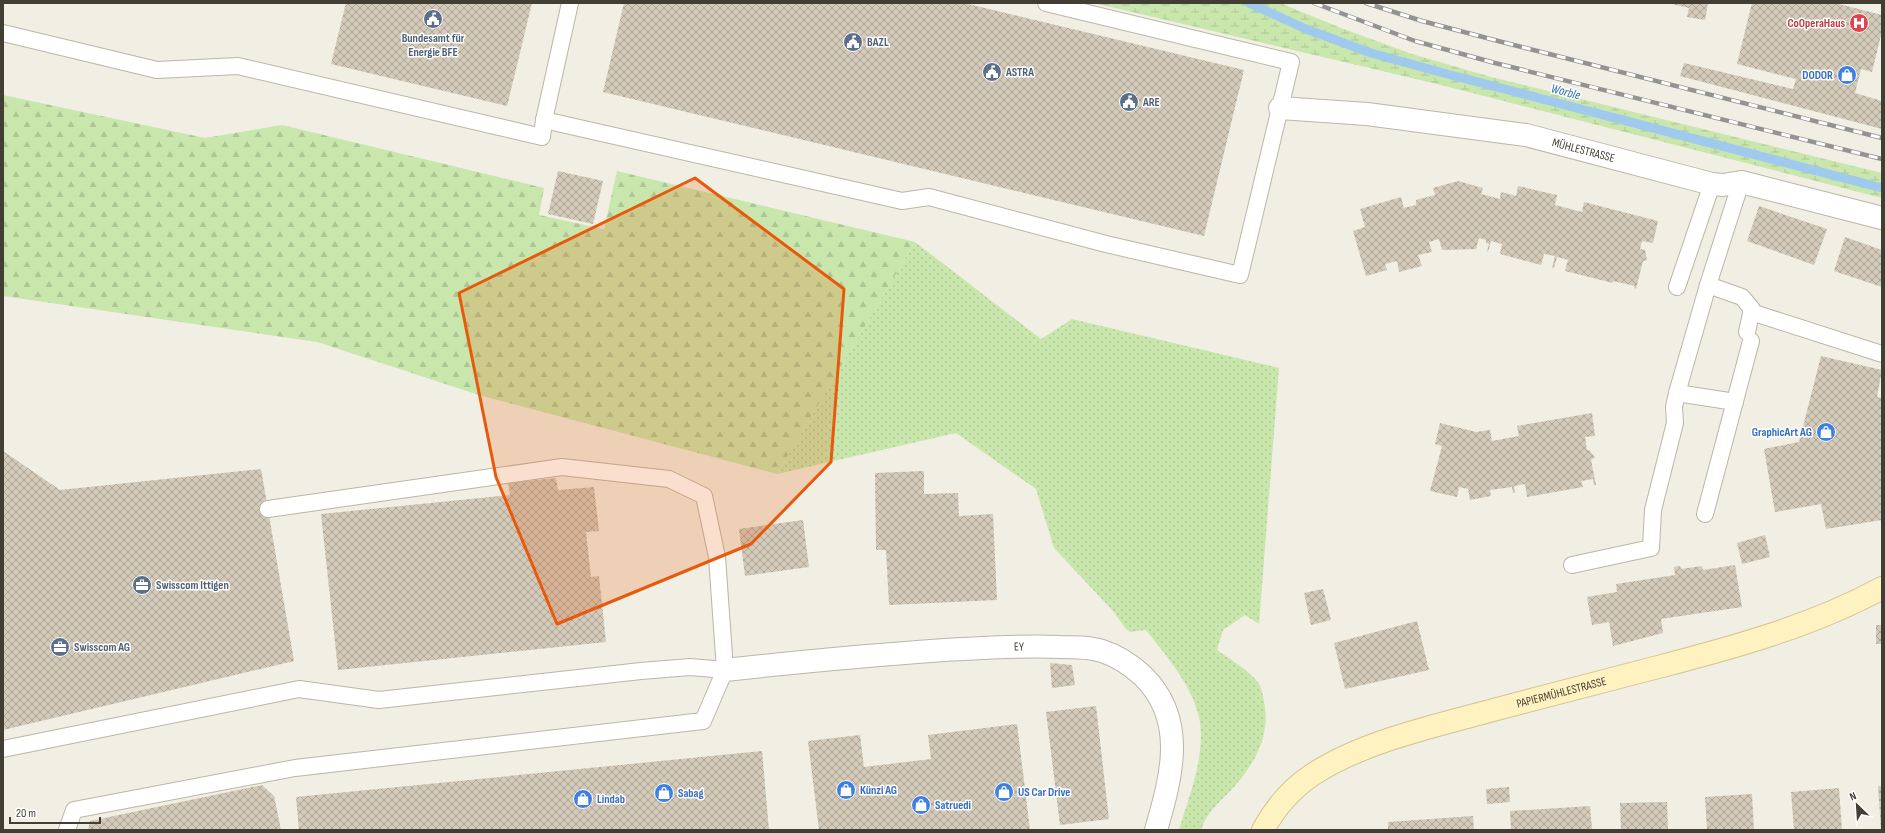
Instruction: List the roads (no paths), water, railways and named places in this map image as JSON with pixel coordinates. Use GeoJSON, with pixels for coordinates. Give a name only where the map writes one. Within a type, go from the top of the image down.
{"type":"FeatureCollection","features":[{"type":"Feature","properties":{"kind":"main road","name":"PAPIERMÜHLESTRASSE"},"geometry":{"type":"LineString","coordinates":[[1263,830],[1280,804],[1302,782],[1340,760],[1376,745],[1430,727],[1727,649],[1798,626],[1882,588]]}},
{"type":"Feature","properties":{"kind":"street","name":"MÜHLESTRASSE"},"geometry":{"type":"LineString","coordinates":[[1280,108],[1367,114],[1526,134],[1712,184],[1723,185],[1741,182],[1882,218]]}},
{"type":"Feature","properties":{"kind":"street","name":"EY"},"geometry":{"type":"LineString","coordinates":[[725,670],[846,657],[991,648],[1037,646],[1083,648],[1102,651],[1119,658],[1135,669],[1156,692],[1167,714],[1172,738],[1170,775],[1156,830]]}},
{"type":"Feature","properties":{"kind":"lane"},"geometry":{"type":"LineString","coordinates":[[3,33],[157,70],[238,66],[542,138],[544,120],[570,3]]}},
{"type":"Feature","properties":{"kind":"lane"},"geometry":{"type":"LineString","coordinates":[[544,120],[902,201],[929,197],[1106,244],[1240,275],[1291,62],[1046,3]]}},
{"type":"Feature","properties":{"kind":"lane"},"geometry":{"type":"LineString","coordinates":[[1572,565],[1651,548],[1653,510],[1675,423],[1674,407],[1677,393],[1708,285],[1741,182]]}},
{"type":"Feature","properties":{"kind":"lane"},"geometry":{"type":"LineString","coordinates":[[1676,287],[1712,184]]}},
{"type":"Feature","properties":{"kind":"lane"},"geometry":{"type":"LineString","coordinates":[[1705,514],[1735,402],[1749,336],[1752,309],[1742,297],[1708,285]]}},
{"type":"Feature","properties":{"kind":"lane"},"geometry":{"type":"LineString","coordinates":[[1751,312],[1882,354]]}},
{"type":"Feature","properties":{"kind":"lane"},"geometry":{"type":"LineString","coordinates":[[1677,393],[1735,402]]}},
{"type":"Feature","properties":{"kind":"lane"},"geometry":{"type":"LineString","coordinates":[[68,830],[74,810],[295,768],[704,721],[725,670],[717,557],[704,496],[669,479],[562,467],[268,509]]}},
{"type":"Feature","properties":{"kind":"lane"},"geometry":{"type":"LineString","coordinates":[[3,749],[300,690],[379,700],[641,671],[690,667],[725,670]]}},
{"type":"Feature","properties":{"kind":"waterway","name":"Worble"},"geometry":{"type":"LineString","coordinates":[[1249,3],[1306,29],[1371,53],[1882,188]]}},
{"type":"Feature","properties":{"kind":"railway"},"geometry":{"type":"LineString","coordinates":[[1314,3],[1415,41],[1495,63],[1882,159]]}},
{"type":"Feature","properties":{"kind":"railway"},"geometry":{"type":"LineString","coordinates":[[1366,3],[1422,21],[1502,42],[1882,138]]}},
{"type":"Feature","properties":{"kind":"place","name":"Bundesamt für Energie BFE"},"geometry":{"type":"Point","coordinates":[433,19]}},
{"type":"Feature","properties":{"kind":"place","name":"CoOperaHaus"},"geometry":{"type":"Point","coordinates":[1859,23]}},
{"type":"Feature","properties":{"kind":"place","name":"BAZL"},"geometry":{"type":"Point","coordinates":[853,42]}},
{"type":"Feature","properties":{"kind":"place","name":"ASTRA"},"geometry":{"type":"Point","coordinates":[992,72]}},
{"type":"Feature","properties":{"kind":"place","name":"DODOR"},"geometry":{"type":"Point","coordinates":[1847,75]}},
{"type":"Feature","properties":{"kind":"place","name":"ARE"},"geometry":{"type":"Point","coordinates":[1129,102]}},
{"type":"Feature","properties":{"kind":"place","name":"GraphicArt AG"},"geometry":{"type":"Point","coordinates":[1826,432]}},
{"type":"Feature","properties":{"kind":"place","name":"Swisscom Ittigen"},"geometry":{"type":"Point","coordinates":[142,585]}},
{"type":"Feature","properties":{"kind":"place","name":"Swisscom AG"},"geometry":{"type":"Point","coordinates":[60,647]}},
{"type":"Feature","properties":{"kind":"place","name":"Künzi AG"},"geometry":{"type":"Point","coordinates":[846,790]}},
{"type":"Feature","properties":{"kind":"place","name":"US Car Drive"},"geometry":{"type":"Point","coordinates":[1004,792]}},
{"type":"Feature","properties":{"kind":"place","name":"Sabag"},"geometry":{"type":"Point","coordinates":[664,793]}},
{"type":"Feature","properties":{"kind":"place","name":"Lindab"},"geometry":{"type":"Point","coordinates":[583,799]}},
{"type":"Feature","properties":{"kind":"place","name":"Satruedi"},"geometry":{"type":"Point","coordinates":[921,805]}}]}
